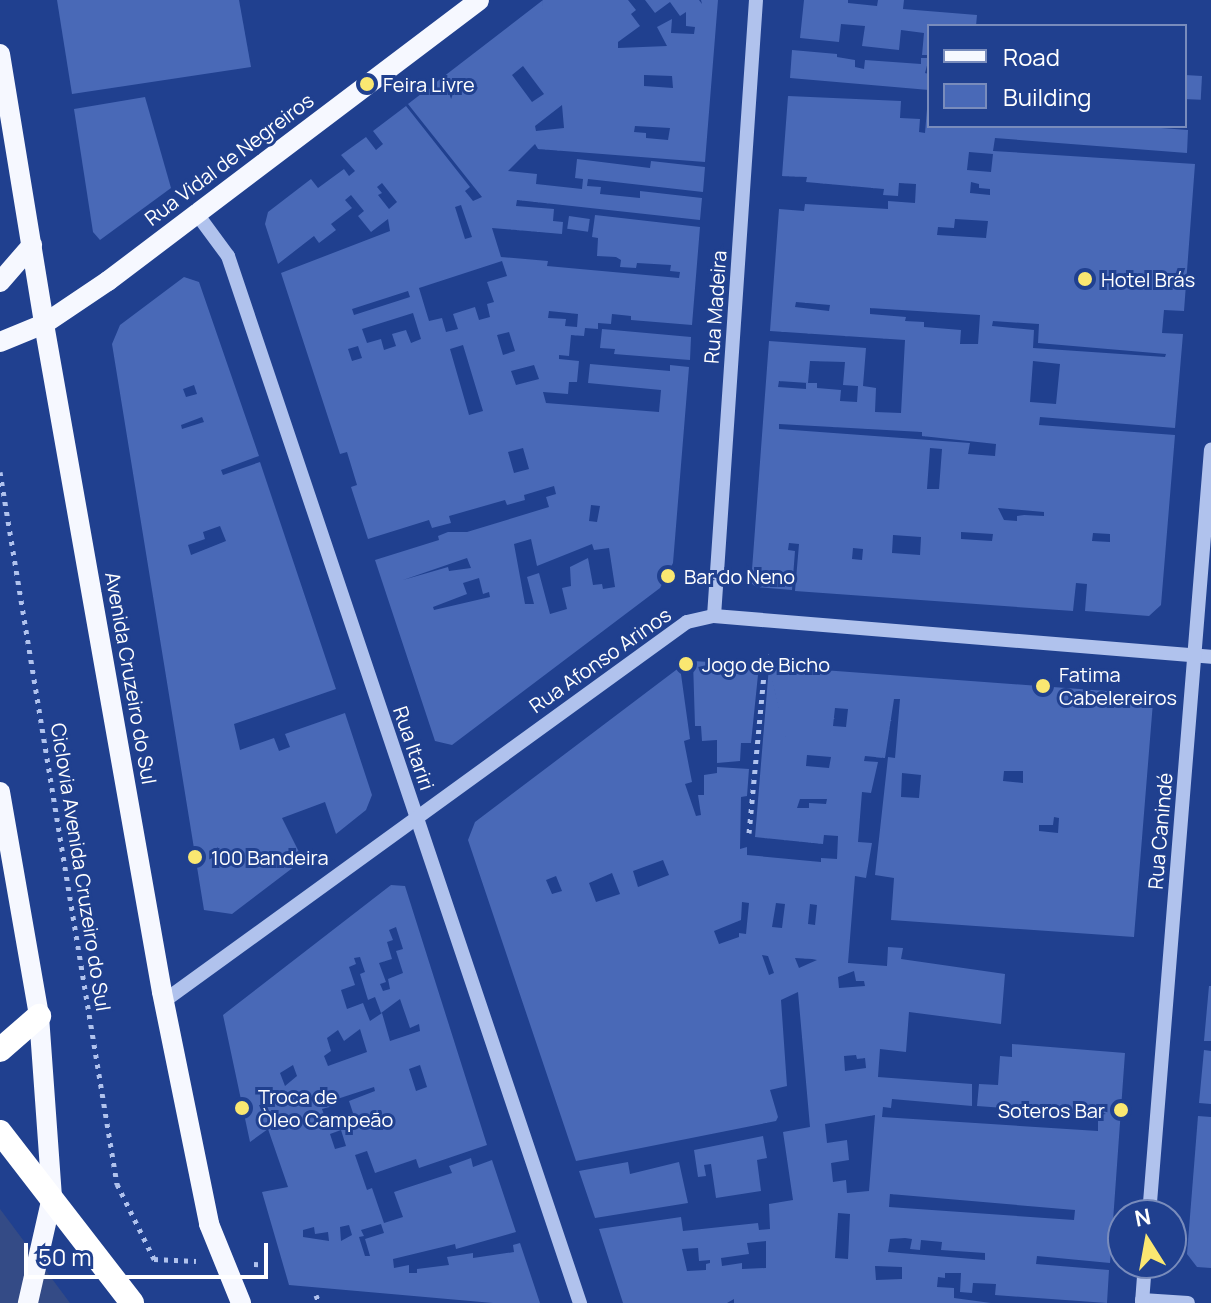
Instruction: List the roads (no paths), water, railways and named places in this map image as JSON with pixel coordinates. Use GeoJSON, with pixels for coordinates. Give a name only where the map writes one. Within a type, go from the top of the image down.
{"type":"FeatureCollection","features":[{"type":"Feature","properties":{"kind":"highway"},"geometry":{"type":"LineString","coordinates":[[0,1050],[39,1016]]}},
{"type":"Feature","properties":{"kind":"highway"},"geometry":{"type":"LineString","coordinates":[[0,1132],[132,1303]]}},
{"type":"Feature","properties":{"kind":"main road","name":"Rua Vidal de Negreiros"},"geometry":{"type":"LineString","coordinates":[[0,342],[44,324],[108,281],[479,0]]}},
{"type":"Feature","properties":{"kind":"main road","name":"Avenida Cruzeiro do Sul"},"geometry":{"type":"LineString","coordinates":[[0,54],[44,324],[164,1001],[209,1224],[241,1303]]}},
{"type":"Feature","properties":{"kind":"main road"},"geometry":{"type":"LineString","coordinates":[[0,282],[32,245]]}},
{"type":"Feature","properties":{"kind":"main road"},"geometry":{"type":"LineString","coordinates":[[0,792],[39,1016],[52,1197],[28,1303]]}},
{"type":"Feature","properties":{"kind":"street","name":"Rua Madeira"},"geometry":{"type":"LineString","coordinates":[[714,616],[756,0]]}},
{"type":"Feature","properties":{"kind":"street","name":"Rua Itariri"},"geometry":{"type":"LineString","coordinates":[[197,214],[228,256],[580,1303]]}},
{"type":"Feature","properties":{"kind":"street","name":"Rua Canindé"},"geometry":{"type":"LineString","coordinates":[[1150,1199],[1211,450]]}},
{"type":"Feature","properties":{"kind":"street","name":"Rua Afonso Arinos"},"geometry":{"type":"LineString","coordinates":[[164,1001],[676,628],[714,616],[1211,657]]}},
{"type":"Feature","properties":{"kind":"street"},"geometry":{"type":"LineString","coordinates":[[1144,1279],[1142,1301],[1188,1303]]}},
{"type":"Feature","properties":{"kind":"water"},"geometry":{"type":"Polygon","coordinates":[[[0,1209],[70,1303],[0,1303],[0,1209]]]}},
{"type":"Feature","properties":{"kind":"place","name":"Feira Livre"},"geometry":{"type":"Point","coordinates":[367,84]}},
{"type":"Feature","properties":{"kind":"place","name":"Hotel Brás"},"geometry":{"type":"Point","coordinates":[1085,279]}},
{"type":"Feature","properties":{"kind":"place","name":"Bar do Neno"},"geometry":{"type":"Point","coordinates":[668,576]}},
{"type":"Feature","properties":{"kind":"place","name":"Jogo de Bicho"},"geometry":{"type":"Point","coordinates":[686,664]}},
{"type":"Feature","properties":{"kind":"place","name":"Fatima Cabelereiros"},"geometry":{"type":"Point","coordinates":[1043,686]}},
{"type":"Feature","properties":{"kind":"place","name":"100 Bandeira"},"geometry":{"type":"Point","coordinates":[195,857]}},
{"type":"Feature","properties":{"kind":"place","name":"Troca de Òleo Campeão"},"geometry":{"type":"Point","coordinates":[242,1108]}},
{"type":"Feature","properties":{"kind":"place","name":"Soteros Bar"},"geometry":{"type":"Point","coordinates":[1121,1110]}}]}
